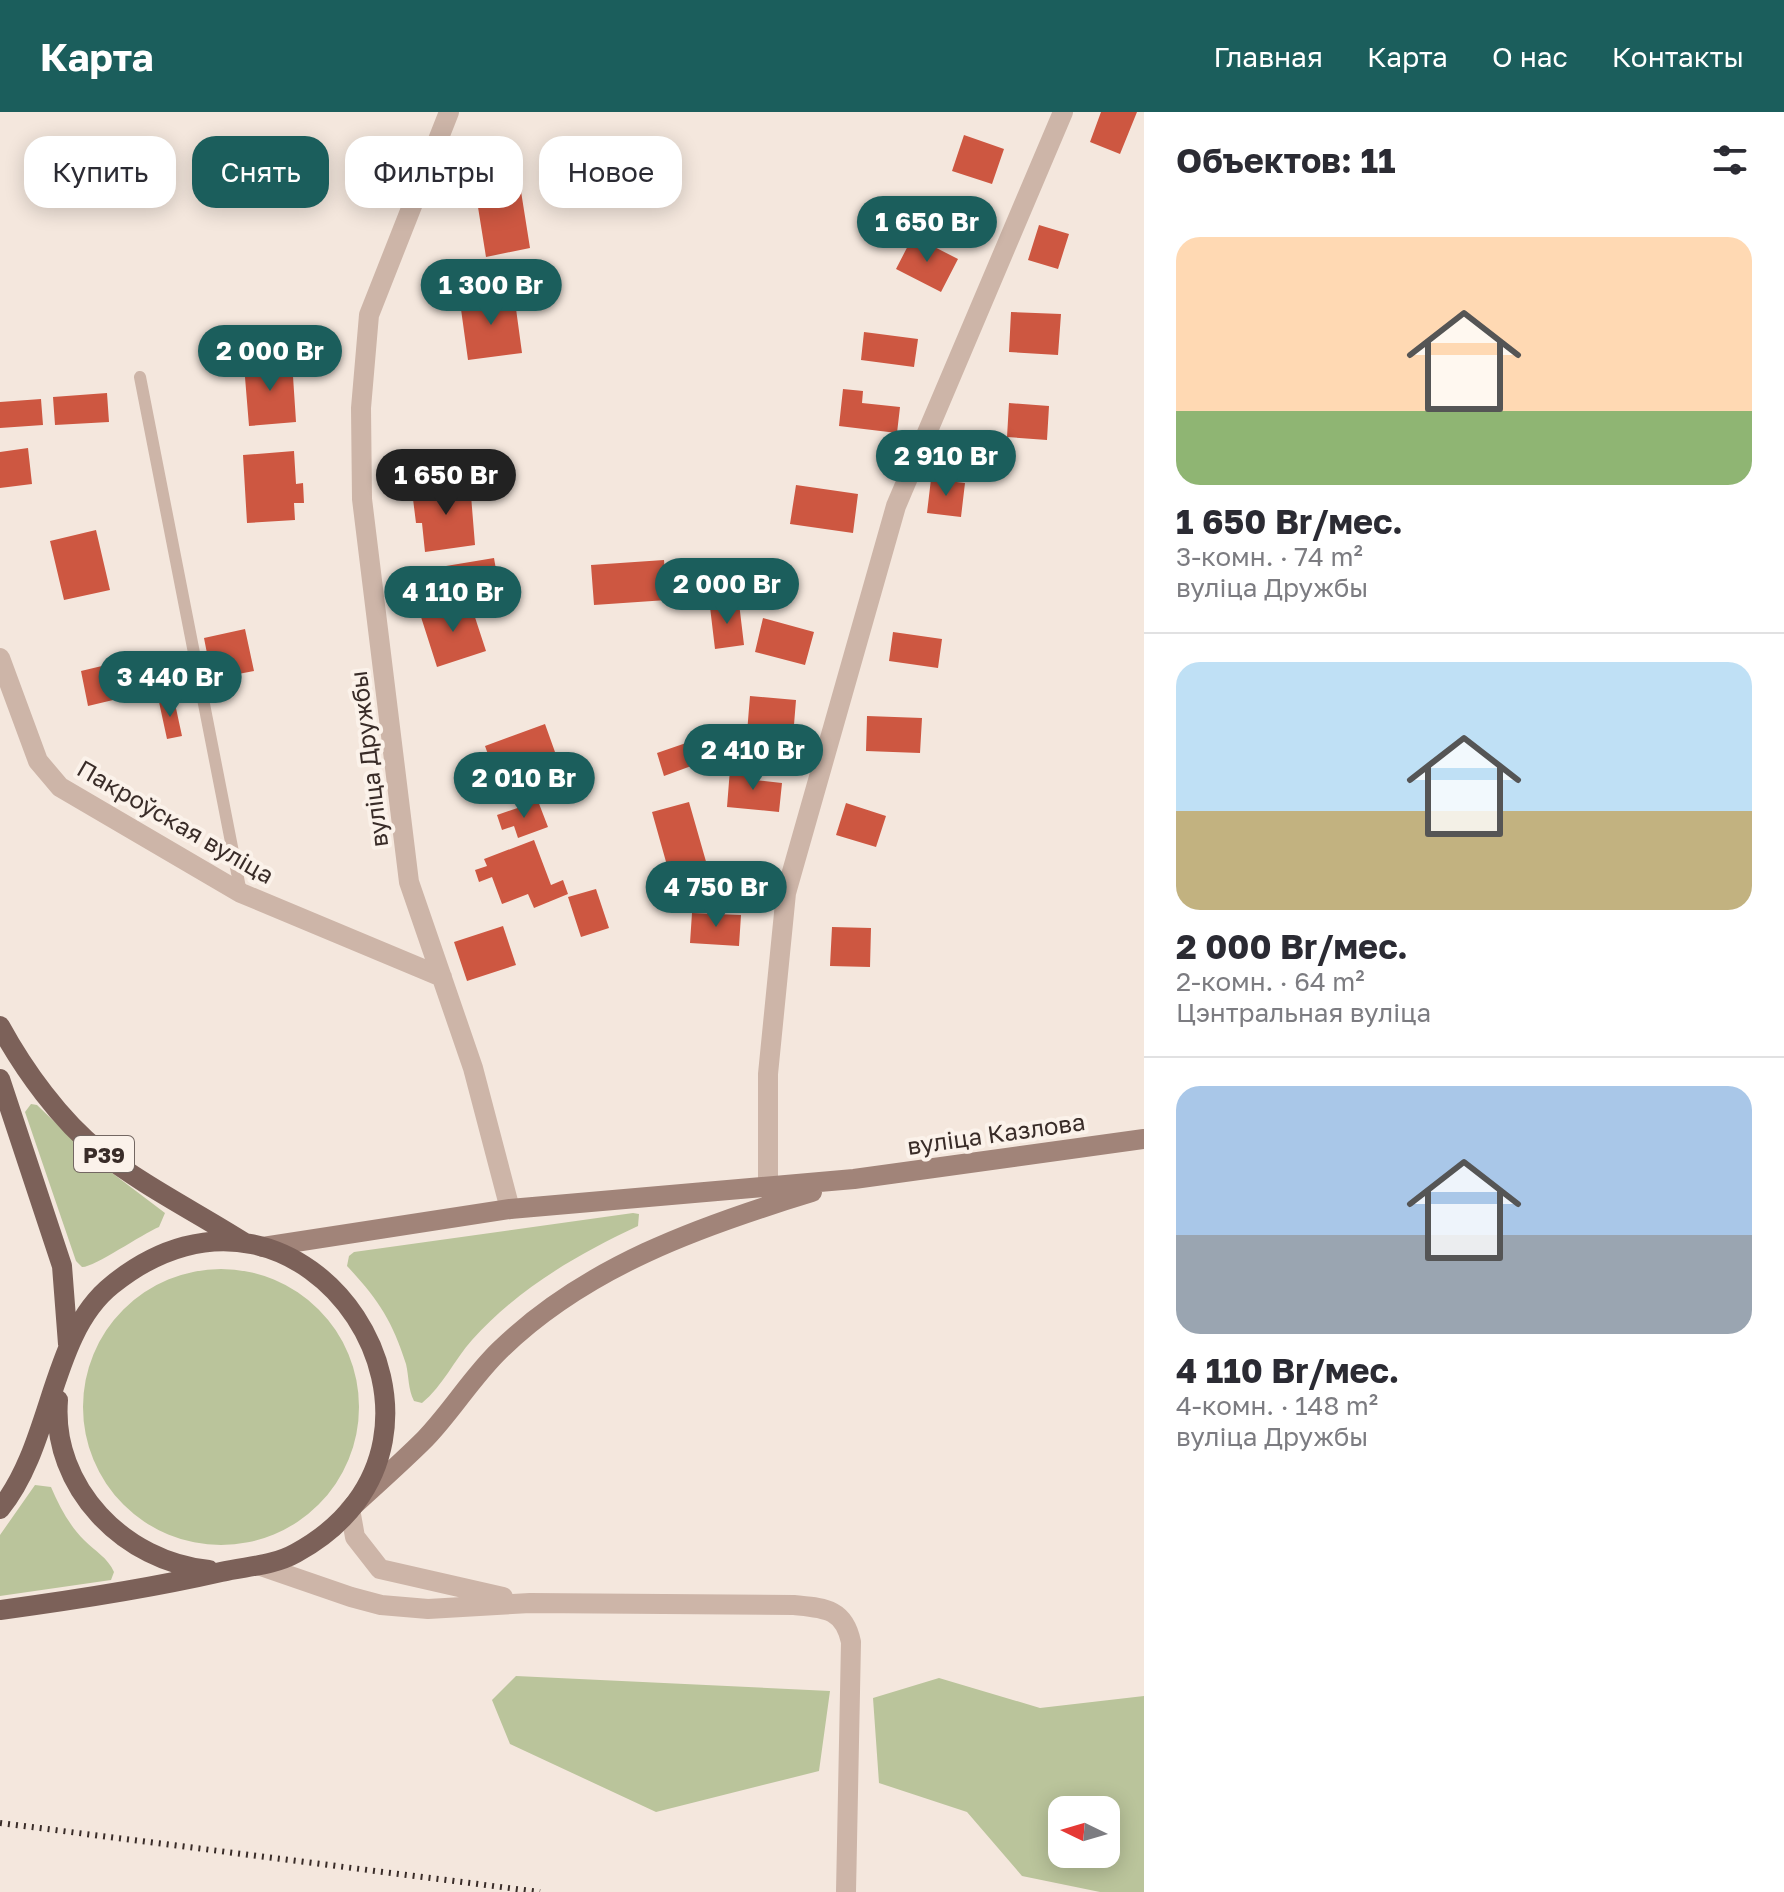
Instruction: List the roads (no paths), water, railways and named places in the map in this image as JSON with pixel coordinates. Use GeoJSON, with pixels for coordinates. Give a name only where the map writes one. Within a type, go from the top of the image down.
{"type":"FeatureCollection","features":[{"type":"Feature","properties":{"kind":"main road","name":"Р39"},"geometry":{"type":"LineString","coordinates":[[0,1026],[54,1104],[96,1148],[141,1181],[254,1245],[306,1265],[342,1295],[368,1333],[383,1377],[384,1424],[374,1469],[350,1509],[325,1534],[305,1547],[261,1566],[147,1590],[0,1610]]}},
{"type":"Feature","properties":{"kind":"main road","name":"Р39"},"geometry":{"type":"LineString","coordinates":[[0,1079],[62,1266],[68,1348]]}},
{"type":"Feature","properties":{"kind":"main road","name":"вуліца Казлова"},"geometry":{"type":"LineString","coordinates":[[854,1179],[1144,1139]]}},
{"type":"Feature","properties":{"kind":"main road"},"geometry":{"type":"LineString","coordinates":[[254,1245],[510,1209],[854,1179]]}},
{"type":"Feature","properties":{"kind":"main road"},"geometry":{"type":"LineString","coordinates":[[350,1509],[426,1438],[498,1351],[543,1313],[594,1279],[719,1220],[854,1179]]}},
{"type":"Feature","properties":{"kind":"main road","name":"Р39"},"geometry":{"type":"LineString","coordinates":[[0,1509],[14,1492],[37,1447],[68,1348],[85,1315],[109,1287],[138,1265],[172,1250],[208,1243],[254,1245]]}},
{"type":"Feature","properties":{"kind":"main road","name":"Р39"},"geometry":{"type":"LineString","coordinates":[[60,1376],[57,1413],[63,1449],[76,1483],[96,1513],[123,1538],[155,1557],[189,1568],[226,1571]]}},
{"type":"Feature","properties":{"kind":"street","name":"вуліца Дружбы"},"geometry":{"type":"LineString","coordinates":[[449,112],[369,315],[361,408],[362,499],[409,882],[473,1068],[510,1209]]}},
{"type":"Feature","properties":{"kind":"street"},"geometry":{"type":"LineString","coordinates":[[768,1187],[768,1074],[786,893],[896,506],[1063,112]]}},
{"type":"Feature","properties":{"kind":"street","name":"Пакроўская вуліца"},"geometry":{"type":"LineString","coordinates":[[0,658],[38,761],[60,787],[241,893],[442,977]]}},
{"type":"Feature","properties":{"kind":"street"},"geometry":{"type":"LineString","coordinates":[[350,1509],[355,1537],[380,1569],[530,1603]]}},
{"type":"Feature","properties":{"kind":"street"},"geometry":{"type":"LineString","coordinates":[[261,1566],[381,1605],[428,1609],[530,1603],[794,1605],[832,1609],[840,1615],[851,1642],[846,1892]]}},
{"type":"Feature","properties":{"kind":"lane"},"geometry":{"type":"LineString","coordinates":[[140,377],[241,893]]}},
{"type":"Feature","properties":{"kind":"railway"},"geometry":{"type":"LineString","coordinates":[[0,1823],[540,1892]]}}]}
